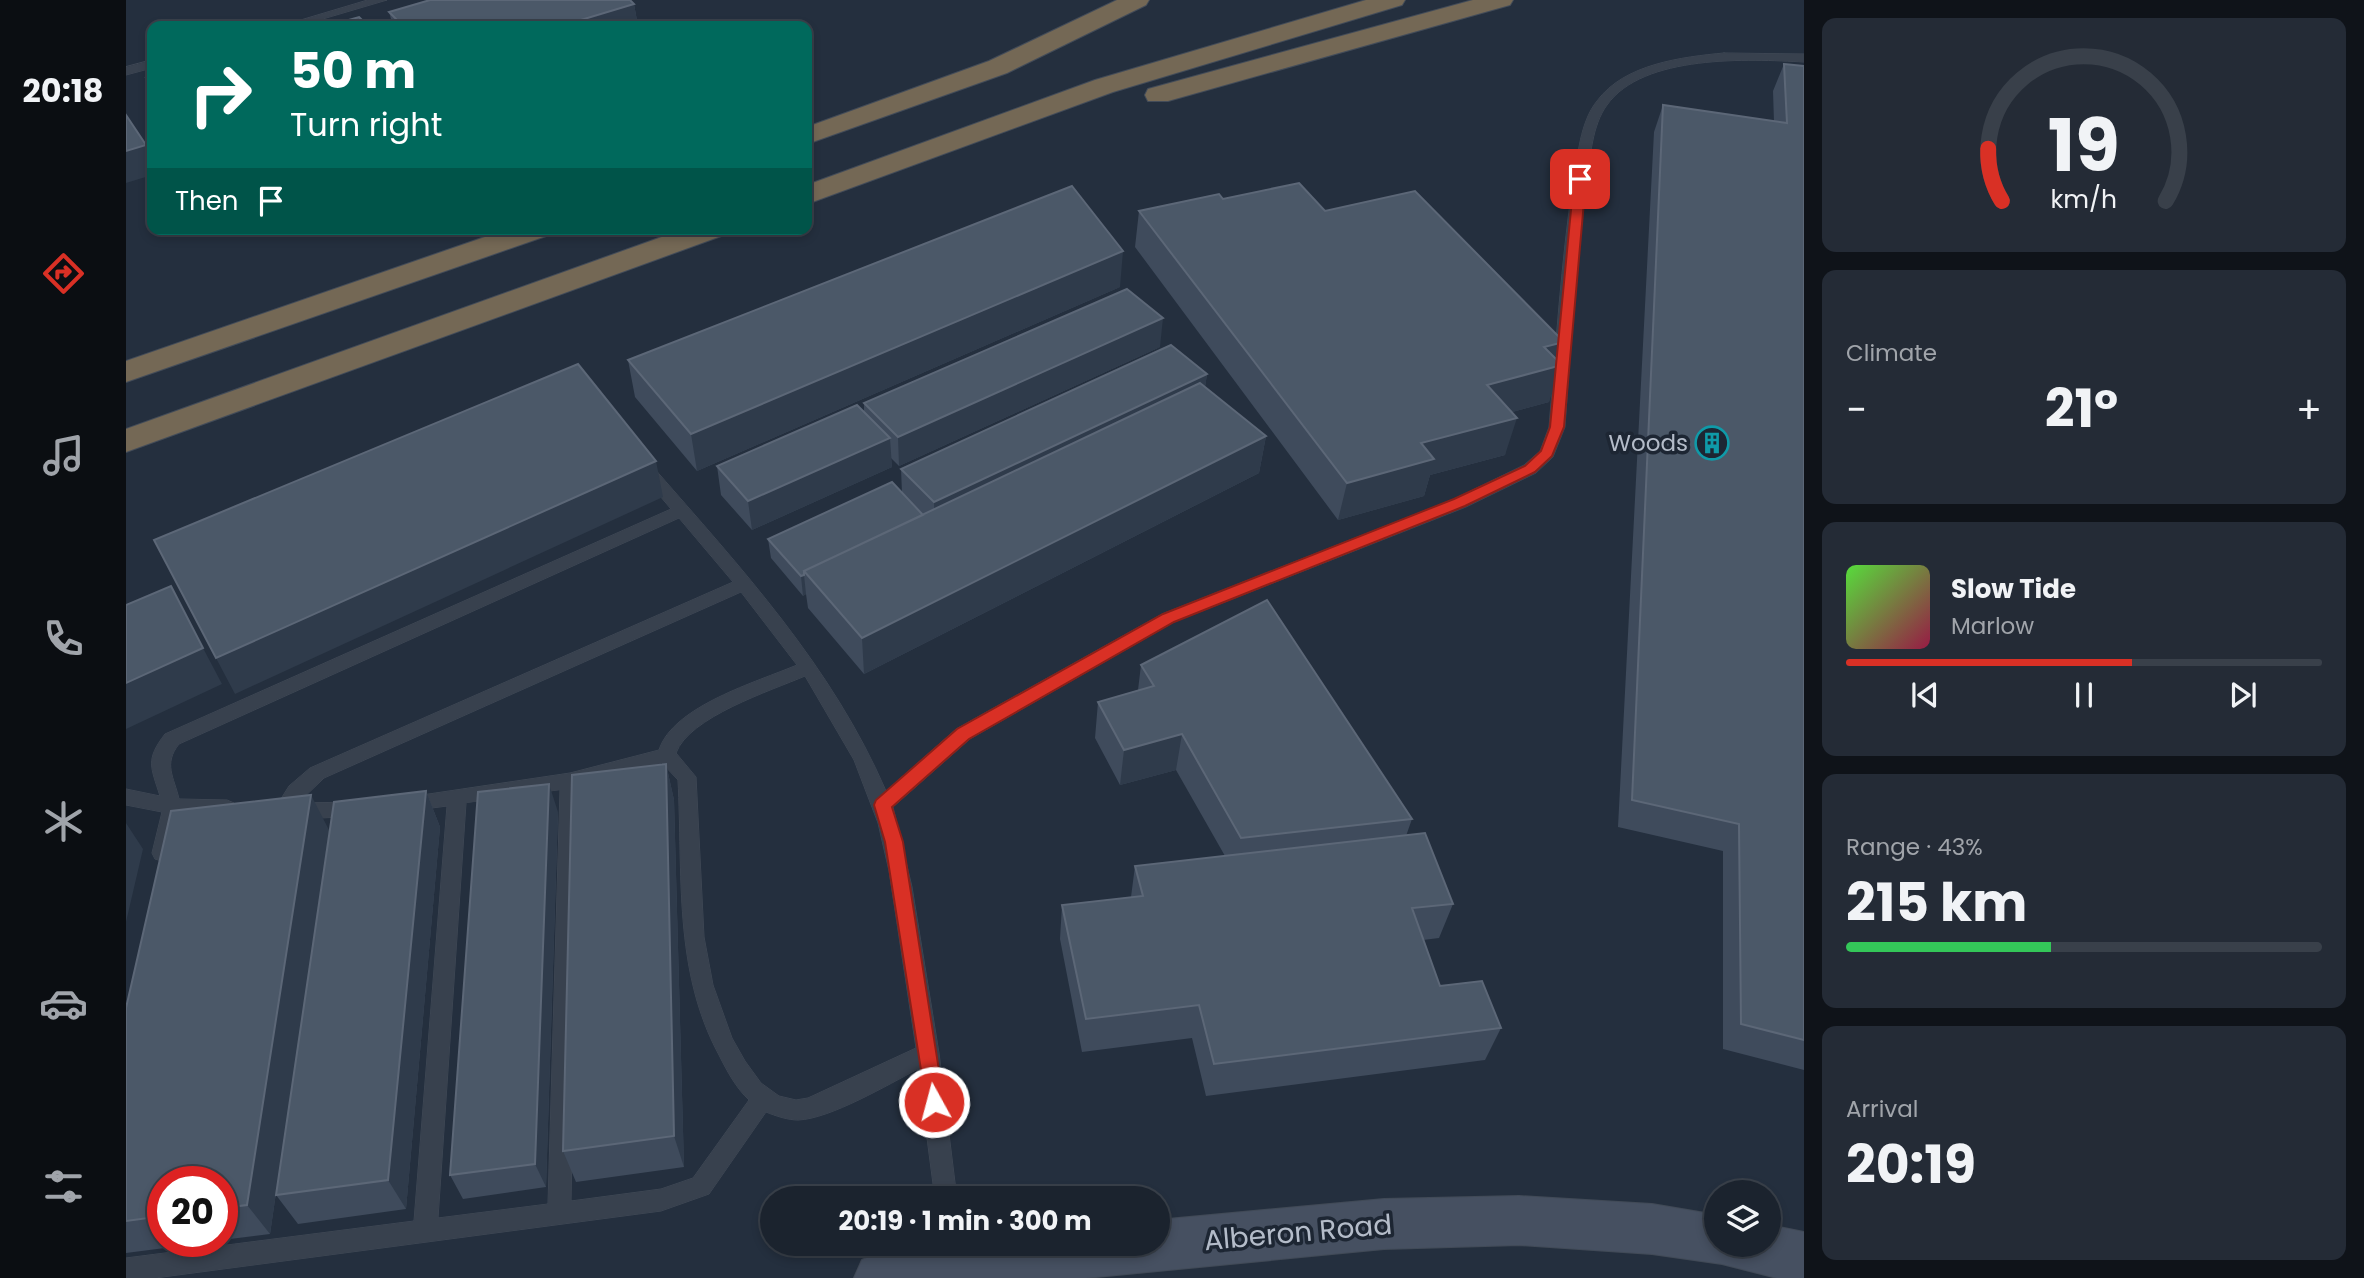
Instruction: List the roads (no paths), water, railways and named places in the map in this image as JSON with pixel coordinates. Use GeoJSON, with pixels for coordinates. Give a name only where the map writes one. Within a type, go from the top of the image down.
{"type":"FeatureCollection","features":[{"type":"Feature","properties":{"kind":"highway"},"geometry":{"type":"LineString","coordinates":[[812,193],[1104,86],[1393,0]]}},
{"type":"Feature","properties":{"kind":"highway"},"geometry":{"type":"LineString","coordinates":[[948,143],[1172,92],[1501,0]]}},
{"type":"Feature","properties":{"kind":"highway"},"geometry":{"type":"LineString","coordinates":[[812,134],[998,67],[1133,2]]}},
{"type":"Feature","properties":{"kind":"highway"},"geometry":{"type":"LineString","coordinates":[[126,372],[521,235]]}},
{"type":"Feature","properties":{"kind":"highway"},"geometry":{"type":"LineString","coordinates":[[126,441],[696,235]]}},
{"type":"Feature","properties":{"kind":"main road","name":"Alberon Road"},"geometry":{"type":"LineString","coordinates":[[1170,1240],[1450,1220],[1656,1228],[1704,1237]]}},
{"type":"Feature","properties":{"kind":"main road"},"geometry":{"type":"LineString","coordinates":[[1781,1253],[1804,1258]]}},
{"type":"Feature","properties":{"kind":"main road","name":"Alberon Road"},"geometry":{"type":"LineString","coordinates":[[880,1278],[949,1256]]}},
{"type":"Feature","properties":{"kind":"lane"},"geometry":{"type":"LineString","coordinates":[[305,21],[381,0]]}},
{"type":"Feature","properties":{"kind":"lane"},"geometry":{"type":"LineString","coordinates":[[883,805],[963,734],[1168,618],[1460,503],[1530,469],[1547,453],[1557,427],[1577,201],[1586,136],[1599,104],[1624,84],[1659,68],[1702,58],[1804,58]]}},
{"type":"Feature","properties":{"kind":"lane"},"geometry":{"type":"LineString","coordinates":[[126,71],[147,65]]}},
{"type":"Feature","properties":{"kind":"lane"},"geometry":{"type":"LineString","coordinates":[[637,460],[784,631],[837,713],[883,805],[894,842],[928,1053],[944,1186]]}},
{"type":"Feature","properties":{"kind":"lane"},"geometry":{"type":"LineString","coordinates":[[158,871],[172,806],[158,765],[162,750],[172,739],[681,511]]}},
{"type":"Feature","properties":{"kind":"lane"},"geometry":{"type":"LineString","coordinates":[[284,810],[296,791],[317,774],[743,584]]}},
{"type":"Feature","properties":{"kind":"lane"},"geometry":{"type":"LineString","coordinates":[[666,755],[672,737],[690,725],[733,701],[808,667]]}},
{"type":"Feature","properties":{"kind":"lane"},"geometry":{"type":"LineString","coordinates":[[666,755],[687,777],[694,940],[711,1012],[725,1051],[746,1082],[764,1097],[792,1110],[802,1110],[928,1053]]}},
{"type":"Feature","properties":{"kind":"lane"},"geometry":{"type":"LineString","coordinates":[[126,797],[172,806],[337,812],[570,781],[666,755]]}},
{"type":"Feature","properties":{"kind":"lane"},"geometry":{"type":"LineString","coordinates":[[559,1213],[570,781]]}},
{"type":"Feature","properties":{"kind":"lane"},"geometry":{"type":"LineString","coordinates":[[425,1231],[457,797]]}},
{"type":"Feature","properties":{"kind":"lane"},"geometry":{"type":"LineString","coordinates":[[126,1270],[662,1200],[701,1186],[764,1097]]}},
{"type":"Feature","properties":{"kind":"place","name":"Woods"},"geometry":{"type":"Point","coordinates":[1712,443]}}]}
